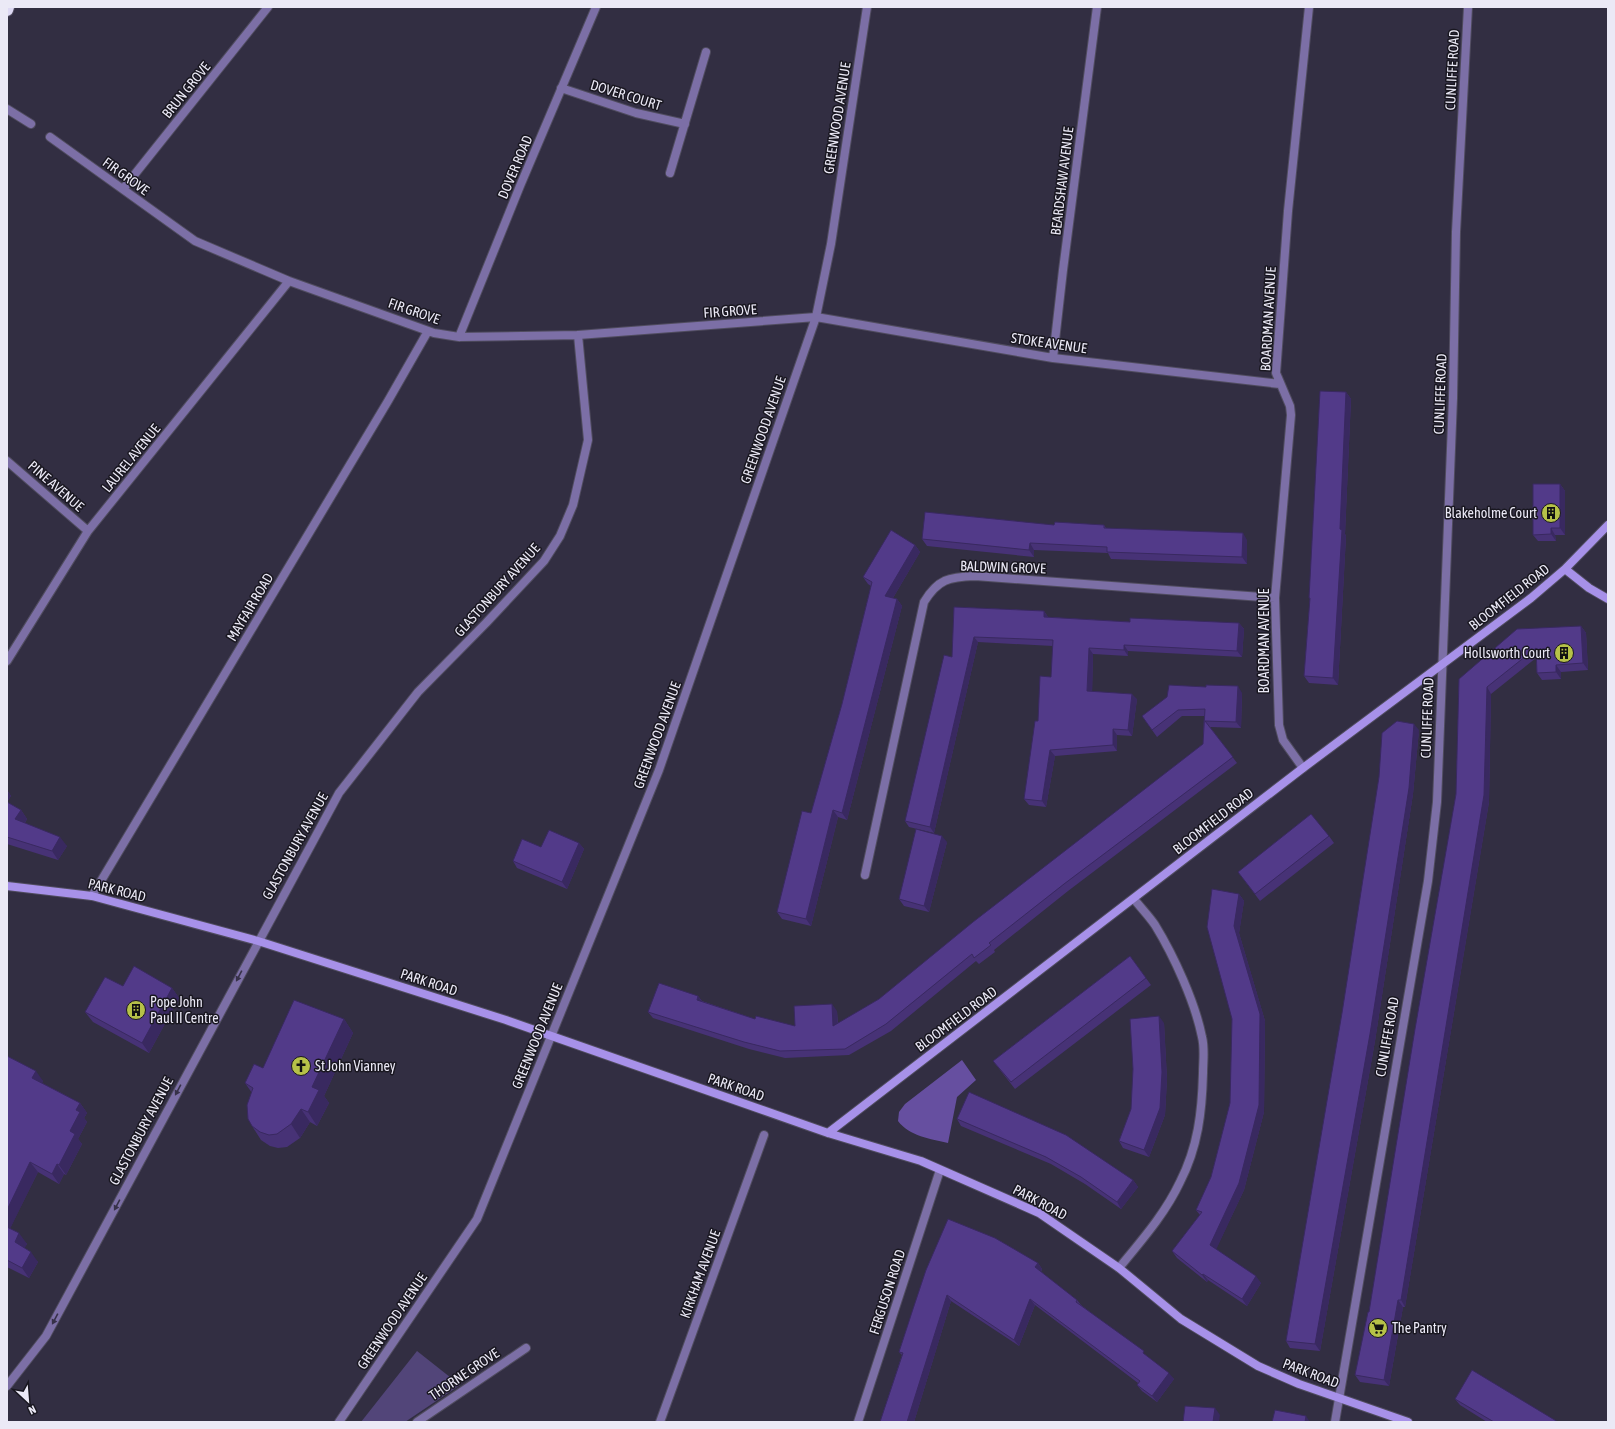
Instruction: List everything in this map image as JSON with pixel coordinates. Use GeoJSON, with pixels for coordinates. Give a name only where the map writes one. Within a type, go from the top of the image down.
{"type":"FeatureCollection","features":[{"type":"Feature","properties":{"kind":"main road","name":"BLOOMFIELD ROAD"},"geometry":{"type":"LineString","coordinates":[[828,1133],[1303,768],[1442,666],[1565,569],[1608,525]]}},
{"type":"Feature","properties":{"kind":"main road"},"geometry":{"type":"LineString","coordinates":[[1565,569],[1589,588],[1608,599]]}},
{"type":"Feature","properties":{"kind":"main road","name":"PARK ROAD"},"geometry":{"type":"LineString","coordinates":[[7,886],[92,896],[258,941],[551,1036],[828,1133],[921,1162],[1039,1213],[1119,1268],[1181,1319],[1258,1366],[1299,1384],[1408,1422]]}},
{"type":"Feature","properties":{"kind":"street","name":"BRUN GROVE"},"geometry":{"type":"LineString","coordinates":[[123,189],[268,7]]}},
{"type":"Feature","properties":{"kind":"street","name":"DOVER ROAD"},"geometry":{"type":"LineString","coordinates":[[459,337],[561,88],[596,7]]}},
{"type":"Feature","properties":{"kind":"street","name":"GREENWOOD AVENUE"},"geometry":{"type":"LineString","coordinates":[[339,1422],[477,1219],[660,770],[816,317],[831,244],[867,7]]}},
{"type":"Feature","properties":{"kind":"street","name":"BEARDSHAW AVENUE"},"geometry":{"type":"LineString","coordinates":[[1053,358],[1097,7]]}},
{"type":"Feature","properties":{"kind":"street","name":"BOARDMAN AVENUE"},"geometry":{"type":"LineString","coordinates":[[1303,768],[1283,740],[1279,725],[1276,598],[1291,415],[1290,406],[1276,373],[1288,211],[1309,7]]}},
{"type":"Feature","properties":{"kind":"street","name":"CUNLIFFE ROAD"},"geometry":{"type":"LineString","coordinates":[[1335,1422],[1428,881],[1437,802],[1453,398],[1456,232],[1468,7]]}},
{"type":"Feature","properties":{"kind":"street"},"geometry":{"type":"LineString","coordinates":[[670,173],[706,52]]}},
{"type":"Feature","properties":{"kind":"street","name":"DOVER COURT"},"geometry":{"type":"LineString","coordinates":[[561,88],[636,113],[685,124]]}},
{"type":"Feature","properties":{"kind":"street"},"geometry":{"type":"LineString","coordinates":[[7,109],[32,124]]}},
{"type":"Feature","properties":{"kind":"street","name":"FIR GROVE"},"geometry":{"type":"LineString","coordinates":[[50,137],[195,241],[289,281],[428,331],[459,337],[578,334],[816,317]]}},
{"type":"Feature","properties":{"kind":"street","name":"LAUREL AVENUE"},"geometry":{"type":"LineString","coordinates":[[7,661],[88,531],[289,281]]}},
{"type":"Feature","properties":{"kind":"street","name":"STOKE AVENUE"},"geometry":{"type":"LineString","coordinates":[[816,317],[1053,358],[1280,384]]}},
{"type":"Feature","properties":{"kind":"street","name":"MAYFAIR ROAD"},"geometry":{"type":"LineString","coordinates":[[92,896],[388,401],[428,331]]}},
{"type":"Feature","properties":{"kind":"street","name":"GLASTONBURY AVENUE"},"geometry":{"type":"LineString","coordinates":[[7,1386],[46,1336],[339,793],[418,692],[544,561],[560,536],[573,505],[588,440],[578,334]]}},
{"type":"Feature","properties":{"kind":"street","name":"PINE AVENUE"},"geometry":{"type":"LineString","coordinates":[[7,461],[88,531]]}},
{"type":"Feature","properties":{"kind":"street","name":"BALDWIN GROVE"},"geometry":{"type":"LineString","coordinates":[[865,875],[924,602],[931,590],[941,581],[958,577],[975,576],[1276,598]]}},
{"type":"Feature","properties":{"kind":"street"},"geometry":{"type":"LineString","coordinates":[[1119,1268],[1160,1218],[1183,1176],[1192,1155],[1198,1130],[1203,1081],[1204,1049],[1202,1037],[1190,1000],[1155,925],[1134,899]]}},
{"type":"Feature","properties":{"kind":"street","name":"KIRKHAM AVENUE"},"geometry":{"type":"LineString","coordinates":[[660,1422],[764,1135]]}},
{"type":"Feature","properties":{"kind":"street","name":"FERGUSON ROAD"},"geometry":{"type":"LineString","coordinates":[[858,1422],[940,1170]]}},
{"type":"Feature","properties":{"kind":"street","name":"THORNE GROVE"},"geometry":{"type":"LineString","coordinates":[[417,1422],[526,1348]]}},
{"type":"Feature","properties":{"kind":"shaded area"},"geometry":{"type":"Polygon","coordinates":[[[962,1060],[976,1080],[957,1097],[948,1143],[921,1136],[903,1126],[898,1121],[899,1112],[905,1104],[962,1060]]]}},
{"type":"Feature","properties":{"kind":"shaded area"},"geometry":{"type":"Polygon","coordinates":[[[417,1351],[460,1385],[405,1422],[361,1422],[417,1351]]]}},
{"type":"Feature","properties":{"kind":"building"},"geometry":{"type":"Polygon","coordinates":[[[1320,391],[1346,392],[1340,529],[1342,530],[1333,678],[1304,676],[1310,598],[1320,391]]]}},
{"type":"Feature","properties":{"kind":"building","name":"Blakeholme Court"},"geometry":{"type":"Polygon","coordinates":[[[1533,484],[1560,484],[1560,528],[1551,528],[1551,534],[1533,535],[1533,484]]]}},
{"type":"Feature","properties":{"kind":"building"},"geometry":{"type":"Polygon","coordinates":[[[925,512],[1054,525],[1055,522],[1104,525],[1104,528],[1243,533],[1242,557],[1107,552],[1107,547],[1030,543],[1029,550],[922,539],[925,512]]]}},
{"type":"Feature","properties":{"kind":"building"},"geometry":{"type":"Polygon","coordinates":[[[891,530],[915,545],[885,596],[897,599],[842,813],[833,810],[806,919],[777,912],[802,811],[811,813],[842,704],[872,582],[863,577],[891,530]]]}},
{"type":"Feature","properties":{"kind":"building"},"geometry":{"type":"Polygon","coordinates":[[[954,607],[1044,611],[1044,617],[1130,622],[1130,618],[1239,623],[1237,651],[1124,645],[1124,650],[1089,648],[1087,691],[1132,694],[1128,730],[1113,729],[1113,745],[1050,750],[1042,801],[1024,799],[1035,721],[1038,721],[1040,676],[1051,677],[1053,640],[974,637],[930,827],[905,821],[944,655],[952,657],[954,607]]]}},
{"type":"Feature","properties":{"kind":"building"},"geometry":{"type":"Polygon","coordinates":[[[1581,626],[1583,663],[1556,665],[1556,672],[1537,673],[1536,648],[1487,687],[1484,795],[1401,1300],[1398,1300],[1384,1380],[1355,1375],[1369,1312],[1415,1029],[1456,794],[1459,679],[1517,629],[1581,626]]]}},
{"type":"Feature","properties":{"kind":"building"},"geometry":{"type":"Polygon","coordinates":[[[1169,685],[1206,687],[1206,685],[1238,686],[1236,722],[1205,721],[1233,757],[1064,884],[989,943],[991,945],[974,958],[972,954],[886,1024],[845,1049],[780,1051],[744,1042],[648,1012],[659,983],[698,996],[697,1000],[755,1019],[756,1016],[795,1026],[794,1006],[832,1004],[833,1026],[879,999],[973,922],[1203,744],[1205,709],[1178,710],[1152,730],[1142,716],[1167,697],[1169,685]]]}},
{"type":"Feature","properties":{"kind":"building"},"geometry":{"type":"Polygon","coordinates":[[[1397,721],[1414,724],[1409,788],[1370,1034],[1315,1344],[1286,1341],[1342,1013],[1379,777],[1382,733],[1397,721]]]}},
{"type":"Feature","properties":{"kind":"building"},"geometry":{"type":"Polygon","coordinates":[[[7,802],[21,810],[15,819],[60,837],[52,851],[7,837],[7,802]]]}},
{"type":"Feature","properties":{"kind":"building"},"geometry":{"type":"Polygon","coordinates":[[[1311,814],[1329,836],[1255,894],[1238,872],[1311,814]]]}},
{"type":"Feature","properties":{"kind":"building"},"geometry":{"type":"Polygon","coordinates":[[[916,829],[942,836],[924,906],[899,899],[916,829]]]}},
{"type":"Feature","properties":{"kind":"building"},"geometry":{"type":"Polygon","coordinates":[[[549,830],[579,843],[562,882],[513,861],[522,839],[541,847],[549,830]]]}},
{"type":"Feature","properties":{"kind":"building"},"geometry":{"type":"Polygon","coordinates":[[[1212,889],[1239,894],[1234,926],[1260,1014],[1259,1105],[1239,1183],[1210,1245],[1256,1276],[1242,1299],[1203,1274],[1202,1275],[1172,1251],[1202,1212],[1196,1210],[1211,1177],[1230,1103],[1232,1019],[1207,927],[1212,889]]]}},
{"type":"Feature","properties":{"kind":"building"},"geometry":{"type":"Polygon","coordinates":[[[1130,956],[1146,978],[1011,1082],[993,1061],[1130,956]]]}},
{"type":"Feature","properties":{"kind":"building","name":"Pope John Paul II Centre"},"geometry":{"type":"Polygon","coordinates":[[[134,966],[172,988],[142,1043],[85,1012],[105,977],[123,986],[134,966]]]}},
{"type":"Feature","properties":{"kind":"building"},"geometry":{"type":"Polygon","coordinates":[[[294,1000],[344,1019],[312,1087],[319,1090],[308,1112],[301,1109],[291,1124],[277,1134],[269,1135],[260,1132],[252,1126],[248,1119],[247,1105],[253,1088],[245,1083],[254,1064],[263,1068],[294,1000]]]}},
{"type":"Feature","properties":{"kind":"building"},"geometry":{"type":"Polygon","coordinates":[[[1159,1016],[1162,1072],[1160,1108],[1144,1150],[1119,1141],[1131,1109],[1133,1069],[1130,1019],[1159,1016]]]}},
{"type":"Feature","properties":{"kind":"building"},"geometry":{"type":"Polygon","coordinates":[[[7,1056],[36,1071],[32,1078],[80,1103],[76,1110],[80,1112],[70,1131],[75,1134],[59,1165],[57,1164],[52,1174],[30,1162],[7,1210],[7,1056]]]}},
{"type":"Feature","properties":{"kind":"building"},"geometry":{"type":"Polygon","coordinates":[[[969,1092],[1066,1135],[1133,1180],[1117,1202],[1081,1177],[1046,1157],[957,1119],[969,1092]]]}},
{"type":"Feature","properties":{"kind":"building"},"geometry":{"type":"Polygon","coordinates":[[[948,1219],[995,1238],[1038,1263],[1035,1267],[1077,1300],[1076,1302],[1144,1351],[1143,1353],[1169,1373],[1152,1396],[1137,1385],[1140,1381],[1030,1299],[1014,1340],[947,1295],[907,1422],[880,1422],[903,1353],[899,1352],[926,1270],[948,1219]]]}},
{"type":"Feature","properties":{"kind":"building"},"geometry":{"type":"Polygon","coordinates":[[[7,1227],[19,1233],[15,1242],[31,1252],[22,1268],[7,1260],[7,1227]]]}},
{"type":"Feature","properties":{"kind":"building"},"geometry":{"type":"Polygon","coordinates":[[[1472,1370],[1558,1422],[1494,1422],[1455,1399],[1472,1370]]]}},
{"type":"Feature","properties":{"kind":"building"},"geometry":{"type":"Polygon","coordinates":[[[1185,1406],[1215,1408],[1213,1422],[1183,1422],[1185,1406]]]}},
{"type":"Feature","properties":{"kind":"building"},"geometry":{"type":"Polygon","coordinates":[[[1275,1410],[1306,1416],[1305,1422],[1272,1422],[1275,1410]]]}},
{"type":"Feature","properties":{"kind":"place","name":"Blakeholme Court"},"geometry":{"type":"Point","coordinates":[1551,513]}},
{"type":"Feature","properties":{"kind":"place","name":"Hollsworth Court"},"geometry":{"type":"Point","coordinates":[1564,653]}},
{"type":"Feature","properties":{"kind":"place","name":"Pope John Paul II Centre"},"geometry":{"type":"Point","coordinates":[136,1010]}},
{"type":"Feature","properties":{"kind":"place","name":"St John Vianney"},"geometry":{"type":"Point","coordinates":[301,1066]}},
{"type":"Feature","properties":{"kind":"place","name":"The Pantry"},"geometry":{"type":"Point","coordinates":[1378,1328]}}]}
